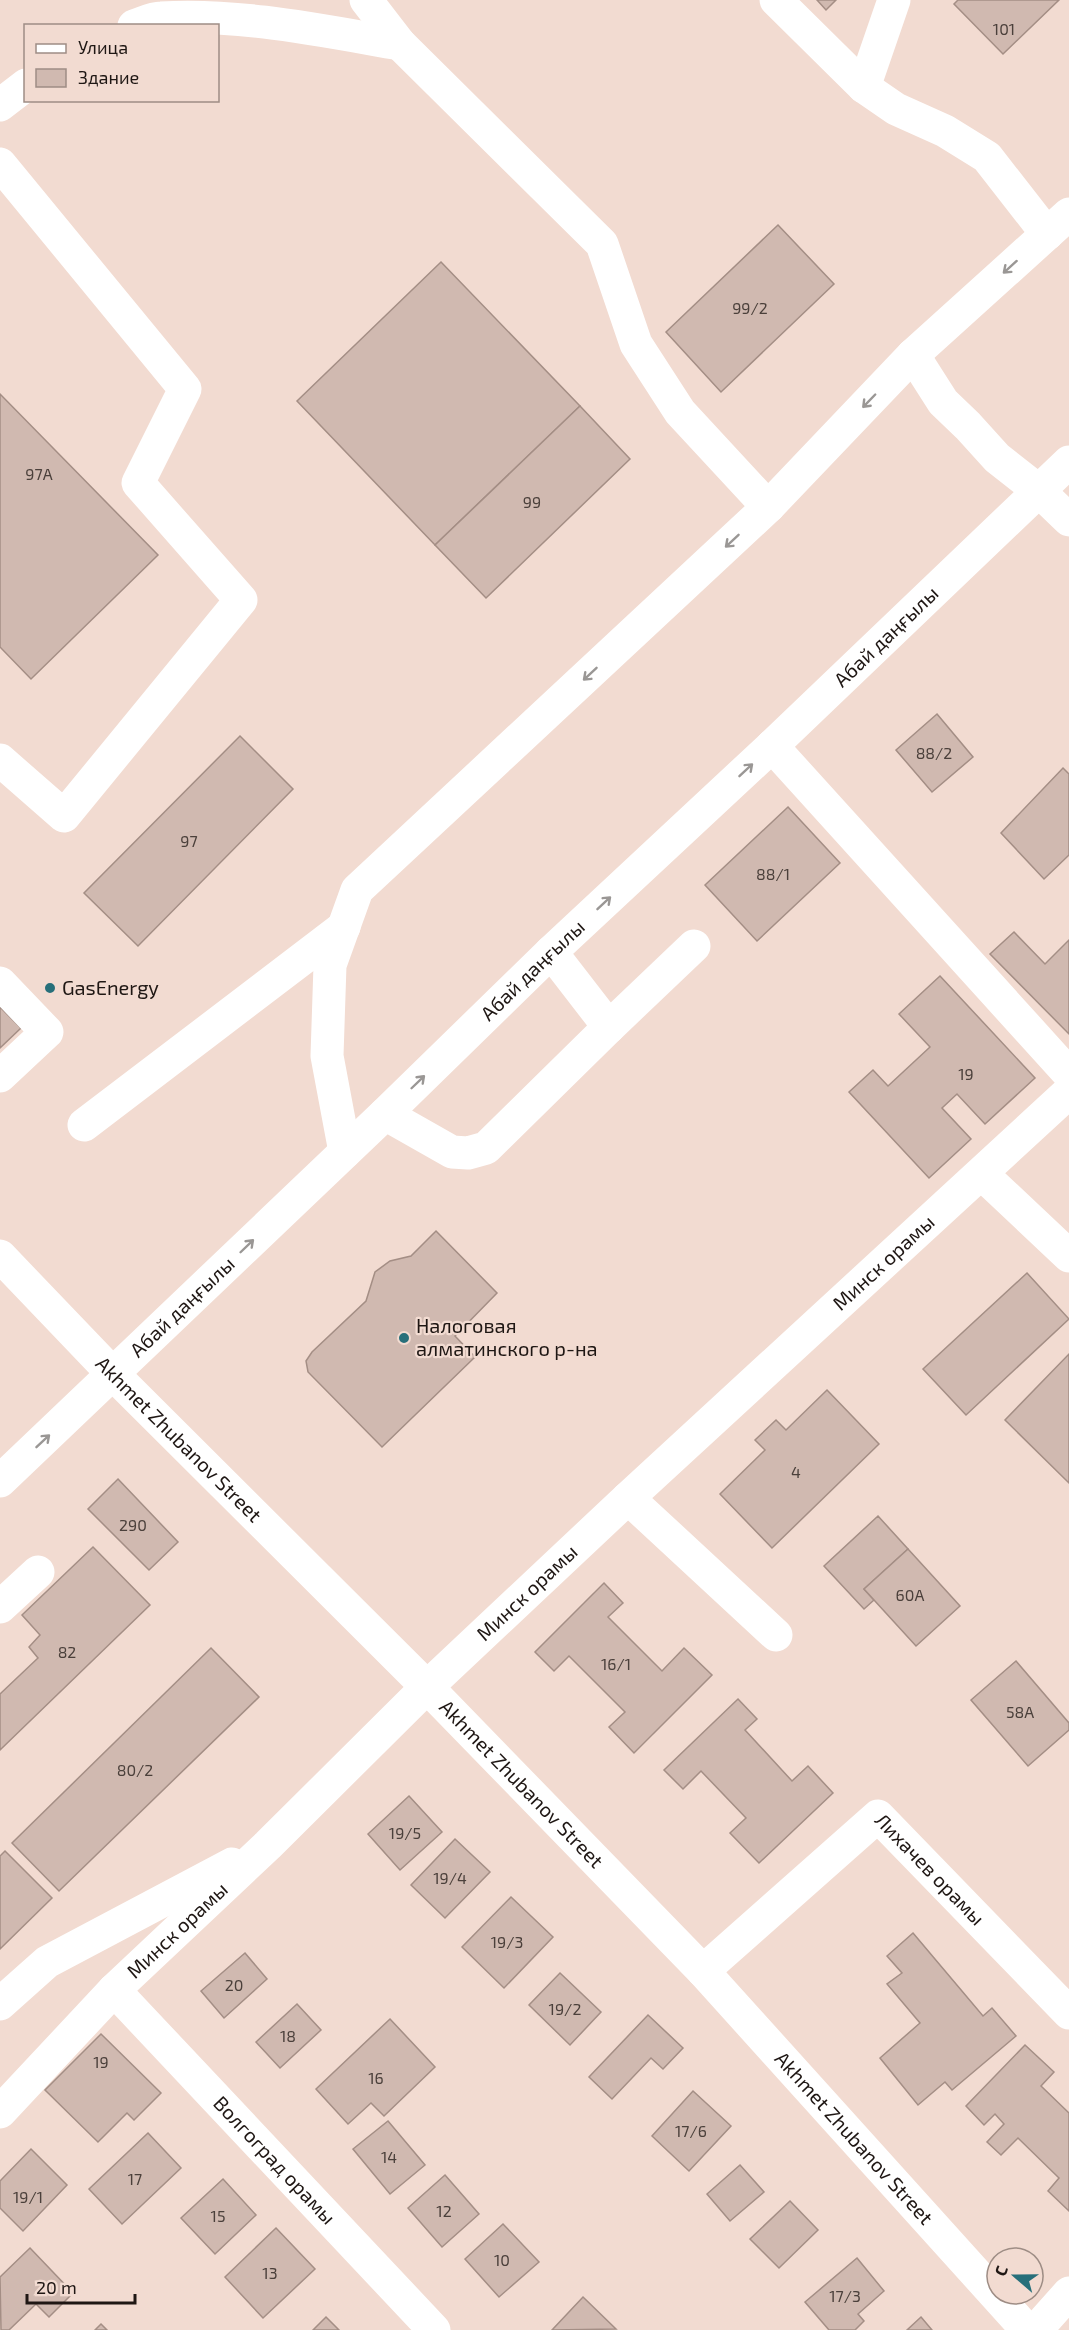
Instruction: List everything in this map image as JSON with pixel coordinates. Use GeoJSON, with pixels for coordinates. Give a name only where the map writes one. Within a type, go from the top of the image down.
{"type":"FeatureCollection","features":[{"type":"Feature","properties":{"kind":"street"},"geometry":{"type":"LineString","coordinates":[[366,0],[400,44],[602,244],[636,344],[680,412],[768,507]]}},
{"type":"Feature","properties":{"kind":"street"},"geometry":{"type":"LineString","coordinates":[[345,1152],[327,1056],[330,965],[357,890],[768,507],[913,355],[1058,224],[987,157],[945,131],[896,109],[864,87],[776,0]]}},
{"type":"Feature","properties":{"kind":"street"},"geometry":{"type":"LineString","coordinates":[[864,87],[894,0]]}},
{"type":"Feature","properties":{"kind":"street"},"geometry":{"type":"LineString","coordinates":[[140,24],[159,18],[241,20],[400,44]]}},
{"type":"Feature","properties":{"kind":"street"},"geometry":{"type":"LineString","coordinates":[[0,105],[24,87]]}},
{"type":"Feature","properties":{"kind":"street"},"geometry":{"type":"LineString","coordinates":[[0,164],[185,389],[138,483],[241,600],[64,816],[0,760]]}},
{"type":"Feature","properties":{"kind":"street"},"geometry":{"type":"LineString","coordinates":[[913,355],[943,402],[997,458],[1039,491],[1069,520]]}},
{"type":"Feature","properties":{"kind":"street","name":"Абай даңғылы"},"geometry":{"type":"LineString","coordinates":[[0,1481],[386,1114],[551,952],[772,746],[1069,462]]}},
{"type":"Feature","properties":{"kind":"street"},"geometry":{"type":"LineString","coordinates":[[772,746],[1069,1074]]}},
{"type":"Feature","properties":{"kind":"street"},"geometry":{"type":"LineString","coordinates":[[84,1125],[344,927]]}},
{"type":"Feature","properties":{"kind":"street"},"geometry":{"type":"LineString","coordinates":[[386,1114],[452,1152],[468,1153],[486,1148],[694,946]]}},
{"type":"Feature","properties":{"kind":"street"},"geometry":{"type":"LineString","coordinates":[[551,952],[609,1027]]}},
{"type":"Feature","properties":{"kind":"street"},"geometry":{"type":"LineString","coordinates":[[0,983],[47,1032],[0,1076]]}},
{"type":"Feature","properties":{"kind":"street","name":"Минск орамы"},"geometry":{"type":"LineString","coordinates":[[0,2112],[114,1990],[268,1845],[427,1687],[628,1498],[1069,1092]]}},
{"type":"Feature","properties":{"kind":"street"},"geometry":{"type":"LineString","coordinates":[[982,1174],[1069,1256]]}},
{"type":"Feature","properties":{"kind":"street","name":"Akhmet Zhubanov Street"},"geometry":{"type":"LineString","coordinates":[[0,1256],[113,1374],[427,1687],[703,1971],[1027,2330]]}},
{"type":"Feature","properties":{"kind":"street"},"geometry":{"type":"LineString","coordinates":[[628,1498],[776,1635]]}},
{"type":"Feature","properties":{"kind":"street"},"geometry":{"type":"LineString","coordinates":[[0,1607],[38,1572]]}},
{"type":"Feature","properties":{"kind":"street","name":"Лихачев орамы"},"geometry":{"type":"LineString","coordinates":[[703,1971],[878,1816],[1069,2013]]}},
{"type":"Feature","properties":{"kind":"street"},"geometry":{"type":"LineString","coordinates":[[0,2004],[47,1962],[268,1845]]}},
{"type":"Feature","properties":{"kind":"street","name":"Волгоград орамы"},"geometry":{"type":"LineString","coordinates":[[114,1990],[434,2330]]}},
{"type":"Feature","properties":{"kind":"street"},"geometry":{"type":"LineString","coordinates":[[1036,2330],[1069,2293]]}},
{"type":"Feature","properties":{"kind":"building"},"geometry":{"type":"Polygon","coordinates":[[[817,0],[836,0],[826,10],[817,0]]]}},
{"type":"Feature","properties":{"kind":"building"},"geometry":{"type":"Polygon","coordinates":[[[958,0],[1059,0],[1003,54],[954,4],[958,0]]]}},
{"type":"Feature","properties":{"kind":"building"},"geometry":{"type":"Polygon","coordinates":[[[778,225],[834,284],[721,392],[666,332],[778,225]]]}},
{"type":"Feature","properties":{"kind":"building"},"geometry":{"type":"Polygon","coordinates":[[[441,262],[580,406],[435,545],[297,401],[441,262]]]}},
{"type":"Feature","properties":{"kind":"building"},"geometry":{"type":"Polygon","coordinates":[[[0,394],[158,555],[31,679],[0,647],[0,394]]]}},
{"type":"Feature","properties":{"kind":"building"},"geometry":{"type":"Polygon","coordinates":[[[580,406],[630,459],[486,598],[435,545],[580,406]]]}},
{"type":"Feature","properties":{"kind":"building"},"geometry":{"type":"Polygon","coordinates":[[[937,714],[973,757],[932,792],[896,750],[937,714]]]}},
{"type":"Feature","properties":{"kind":"building"},"geometry":{"type":"Polygon","coordinates":[[[240,736],[293,789],[138,946],[84,893],[240,736]]]}},
{"type":"Feature","properties":{"kind":"building"},"geometry":{"type":"Polygon","coordinates":[[[1063,768],[1069,774],[1069,855],[1044,879],[1001,833],[1063,768]]]}},
{"type":"Feature","properties":{"kind":"building"},"geometry":{"type":"Polygon","coordinates":[[[788,807],[840,863],[757,941],[705,885],[788,807]]]}},
{"type":"Feature","properties":{"kind":"building"},"geometry":{"type":"Polygon","coordinates":[[[1014,932],[1045,964],[1069,940],[1069,1034],[990,954],[1014,932]]]}},
{"type":"Feature","properties":{"kind":"building"},"geometry":{"type":"Polygon","coordinates":[[[940,976],[1035,1078],[985,1124],[957,1094],[942,1108],[971,1139],[929,1178],[849,1092],[873,1070],[888,1086],[930,1047],[899,1014],[940,976]]]}},
{"type":"Feature","properties":{"kind":"building"},"geometry":{"type":"Polygon","coordinates":[[[0,1007],[21,1028],[0,1048],[0,1007]]]}},
{"type":"Feature","properties":{"kind":"building"},"geometry":{"type":"Polygon","coordinates":[[[436,1231],[497,1293],[455,1336],[475,1357],[382,1447],[308,1372],[306,1361],[312,1352],[366,1301],[375,1272],[390,1261],[411,1256],[436,1231]]]}},
{"type":"Feature","properties":{"kind":"building"},"geometry":{"type":"Polygon","coordinates":[[[1027,1273],[1069,1319],[966,1415],[923,1369],[1027,1273]]]}},
{"type":"Feature","properties":{"kind":"building"},"geometry":{"type":"Polygon","coordinates":[[[1069,1354],[1069,1483],[1005,1420],[1069,1354]]]}},
{"type":"Feature","properties":{"kind":"building"},"geometry":{"type":"Polygon","coordinates":[[[827,1390],[879,1444],[772,1548],[720,1494],[765,1450],[755,1440],[776,1420],[786,1430],[827,1390]]]}},
{"type":"Feature","properties":{"kind":"building"},"geometry":{"type":"Polygon","coordinates":[[[118,1479],[178,1542],[149,1570],[88,1509],[118,1479]]]}},
{"type":"Feature","properties":{"kind":"building"},"geometry":{"type":"Polygon","coordinates":[[[878,1516],[908,1549],[864,1589],[874,1600],[864,1609],[824,1566],[878,1516]]]}},
{"type":"Feature","properties":{"kind":"building"},"geometry":{"type":"Polygon","coordinates":[[[93,1547],[150,1605],[0,1750],[0,1694],[38,1658],[29,1647],[40,1635],[22,1615],[93,1547]]]}},
{"type":"Feature","properties":{"kind":"building"},"geometry":{"type":"Polygon","coordinates":[[[908,1549],[960,1606],[916,1646],[864,1589],[908,1549]]]}},
{"type":"Feature","properties":{"kind":"building"},"geometry":{"type":"Polygon","coordinates":[[[604,1583],[623,1603],[608,1617],[662,1671],[684,1648],[712,1675],[634,1753],[609,1727],[625,1712],[569,1656],[554,1671],[535,1652],[604,1583]]]}},
{"type":"Feature","properties":{"kind":"building"},"geometry":{"type":"Polygon","coordinates":[[[211,1648],[259,1697],[59,1891],[12,1843],[211,1648]]]}},
{"type":"Feature","properties":{"kind":"building"},"geometry":{"type":"Polygon","coordinates":[[[1016,1661],[1069,1723],[1069,1730],[1028,1766],[971,1700],[1016,1661]]]}},
{"type":"Feature","properties":{"kind":"building"},"geometry":{"type":"Polygon","coordinates":[[[738,1699],[757,1719],[745,1730],[792,1781],[808,1766],[833,1793],[759,1863],[730,1833],[746,1818],[701,1771],[683,1789],[664,1770],[738,1699]]]}},
{"type":"Feature","properties":{"kind":"building"},"geometry":{"type":"Polygon","coordinates":[[[409,1796],[442,1832],[400,1870],[368,1834],[409,1796]]]}},
{"type":"Feature","properties":{"kind":"building"},"geometry":{"type":"Polygon","coordinates":[[[455,1839],[490,1872],[445,1918],[411,1885],[455,1839]]]}},
{"type":"Feature","properties":{"kind":"building"},"geometry":{"type":"Polygon","coordinates":[[[5,1851],[52,1898],[0,1949],[0,1856],[5,1851]]]}},
{"type":"Feature","properties":{"kind":"building"},"geometry":{"type":"Polygon","coordinates":[[[511,1897],[553,1937],[504,1988],[462,1947],[511,1897]]]}},
{"type":"Feature","properties":{"kind":"building"},"geometry":{"type":"Polygon","coordinates":[[[913,1933],[983,2016],[992,2008],[1016,2036],[952,2090],[945,2082],[918,2105],[880,2058],[920,2023],[887,1984],[902,1973],[887,1956],[913,1933]]]}},
{"type":"Feature","properties":{"kind":"building"},"geometry":{"type":"Polygon","coordinates":[[[245,1953],[267,1979],[224,2018],[201,1991],[245,1953]]]}},
{"type":"Feature","properties":{"kind":"building"},"geometry":{"type":"Polygon","coordinates":[[[560,1973],[601,2012],[570,2045],[529,2005],[560,1973]]]}},
{"type":"Feature","properties":{"kind":"building"},"geometry":{"type":"Polygon","coordinates":[[[297,2004],[321,2030],[280,2068],[256,2042],[297,2004]]]}},
{"type":"Feature","properties":{"kind":"building"},"geometry":{"type":"Polygon","coordinates":[[[648,2015],[683,2048],[663,2069],[651,2058],[612,2099],[589,2077],[648,2015]]]}},
{"type":"Feature","properties":{"kind":"building"},"geometry":{"type":"Polygon","coordinates":[[[390,2019],[435,2067],[384,2116],[371,2103],[348,2124],[316,2089],[390,2019]]]}},
{"type":"Feature","properties":{"kind":"building"},"geometry":{"type":"Polygon","coordinates":[[[101,2034],[161,2093],[134,2120],[127,2113],[98,2142],[45,2090],[101,2034]]]}},
{"type":"Feature","properties":{"kind":"building"},"geometry":{"type":"Polygon","coordinates":[[[1025,2045],[1054,2072],[1041,2086],[1069,2113],[1069,2211],[1048,2191],[1059,2178],[1018,2138],[1001,2155],[987,2142],[1004,2124],[995,2114],[984,2125],[966,2106],[1025,2045]]]}},
{"type":"Feature","properties":{"kind":"building"},"geometry":{"type":"Polygon","coordinates":[[[693,2091],[731,2126],[689,2171],[652,2136],[693,2091]]]}},
{"type":"Feature","properties":{"kind":"building"},"geometry":{"type":"Polygon","coordinates":[[[388,2121],[425,2165],[390,2194],[353,2149],[388,2121]]]}},
{"type":"Feature","properties":{"kind":"building"},"geometry":{"type":"Polygon","coordinates":[[[148,2133],[181,2168],[122,2224],[89,2189],[148,2133]]]}},
{"type":"Feature","properties":{"kind":"building"},"geometry":{"type":"Polygon","coordinates":[[[31,2149],[67,2185],[23,2231],[0,2208],[0,2181],[31,2149]]]}},
{"type":"Feature","properties":{"kind":"building"},"geometry":{"type":"Polygon","coordinates":[[[740,2165],[764,2192],[730,2221],[707,2194],[740,2165]]]}},
{"type":"Feature","properties":{"kind":"building"},"geometry":{"type":"Polygon","coordinates":[[[445,2175],[479,2214],[442,2247],[408,2208],[445,2175]]]}},
{"type":"Feature","properties":{"kind":"building"},"geometry":{"type":"Polygon","coordinates":[[[223,2179],[256,2215],[215,2254],[181,2218],[223,2179]]]}},
{"type":"Feature","properties":{"kind":"building"},"geometry":{"type":"Polygon","coordinates":[[[790,2201],[818,2230],[779,2268],[750,2239],[790,2201]]]}},
{"type":"Feature","properties":{"kind":"building"},"geometry":{"type":"Polygon","coordinates":[[[503,2224],[539,2262],[499,2297],[465,2259],[503,2224]]]}},
{"type":"Feature","properties":{"kind":"building"},"geometry":{"type":"Polygon","coordinates":[[[276,2228],[315,2269],[263,2318],[225,2277],[276,2228]]]}},
{"type":"Feature","properties":{"kind":"building"},"geometry":{"type":"Polygon","coordinates":[[[30,2248],[73,2293],[49,2317],[36,2304],[9,2330],[1,2330],[0,2277],[30,2248]]]}},
{"type":"Feature","properties":{"kind":"building"},"geometry":{"type":"Polygon","coordinates":[[[857,2258],[884,2291],[858,2314],[864,2321],[855,2330],[829,2330],[805,2302],[857,2258]]]}},
{"type":"Feature","properties":{"kind":"building"},"geometry":{"type":"Polygon","coordinates":[[[583,2297],[616,2329],[552,2330],[583,2297]]]}},
{"type":"Feature","properties":{"kind":"building"},"geometry":{"type":"Polygon","coordinates":[[[326,2317],[339,2330],[313,2330],[326,2317]]]}},
{"type":"Feature","properties":{"kind":"building"},"geometry":{"type":"Polygon","coordinates":[[[921,2317],[932,2330],[907,2330],[921,2317]]]}},
{"type":"Feature","properties":{"kind":"building"},"geometry":{"type":"Polygon","coordinates":[[[101,2324],[107,2330],[95,2330],[101,2324]]]}},
{"type":"Feature","properties":{"kind":"place","name":"GasEnergy"},"geometry":{"type":"Point","coordinates":[50,988]}},
{"type":"Feature","properties":{"kind":"place","name":"Налоговая алматинского р-на"},"geometry":{"type":"Point","coordinates":[404,1338]}}]}
